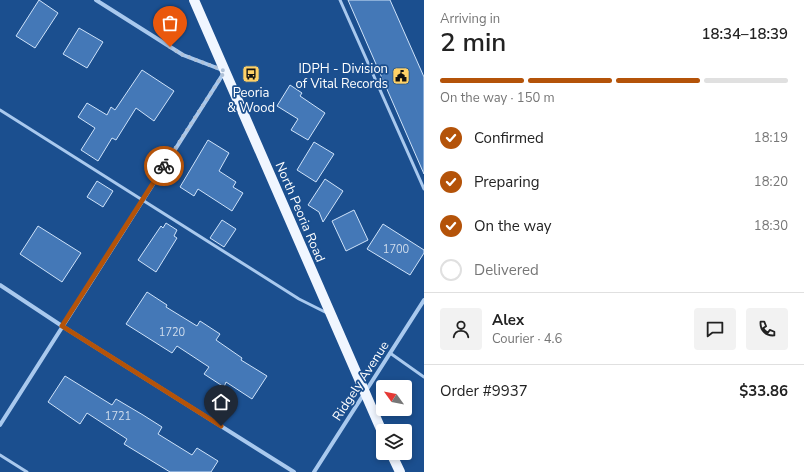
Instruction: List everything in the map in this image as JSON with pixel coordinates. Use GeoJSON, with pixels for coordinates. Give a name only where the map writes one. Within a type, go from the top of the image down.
{"type":"FeatureCollection","features":[{"type":"Feature","properties":{"kind":"main road","name":"North Peoria Road"},"geometry":{"type":"LineString","coordinates":[[194,0],[379,424]]}},
{"type":"Feature","properties":{"kind":"main road"},"geometry":{"type":"LineString","coordinates":[[394,460],[400,472]]}},
{"type":"Feature","properties":{"kind":"street"},"geometry":{"type":"LineString","coordinates":[[0,425],[225,71],[183,55],[96,0]]}},
{"type":"Feature","properties":{"kind":"street"},"geometry":{"type":"LineString","coordinates":[[0,285],[62,326],[294,472]]}},
{"type":"Feature","properties":{"kind":"street","name":"Ridgely Avenue"},"geometry":{"type":"LineString","coordinates":[[314,472],[424,300]]}},
{"type":"Feature","properties":{"kind":"lane"},"geometry":{"type":"LineString","coordinates":[[340,0],[424,189]]}},
{"type":"Feature","properties":{"kind":"lane"},"geometry":{"type":"LineString","coordinates":[[0,110],[298,299],[330,315]]}},
{"type":"Feature","properties":{"kind":"lane"},"geometry":{"type":"LineString","coordinates":[[390,353],[424,377]]}},
{"type":"Feature","properties":{"kind":"lane"},"geometry":{"type":"LineString","coordinates":[[0,455],[27,472]]}},
{"type":"Feature","properties":{"kind":"building"},"geometry":{"type":"Polygon","coordinates":[[[39,0],[58,13],[35,48],[16,36],[39,0]]]}},
{"type":"Feature","properties":{"kind":"building"},"geometry":{"type":"Polygon","coordinates":[[[348,0],[390,0],[424,77],[424,174],[348,0]]]}},
{"type":"Feature","properties":{"kind":"building"},"geometry":{"type":"Polygon","coordinates":[[[79,28],[103,42],[87,68],[63,54],[79,28]]]}},
{"type":"Feature","properties":{"kind":"building"},"geometry":{"type":"Polygon","coordinates":[[[142,70],[174,91],[154,121],[136,108],[116,140],[112,138],[98,161],[81,150],[95,128],[78,117],[87,103],[107,115],[111,107],[115,110],[142,70]]]}},
{"type":"Feature","properties":{"kind":"building"},"geometry":{"type":"Polygon","coordinates":[[[290,85],[302,93],[300,96],[325,113],[308,140],[291,130],[298,119],[277,106],[290,85]]]}},
{"type":"Feature","properties":{"kind":"building"},"geometry":{"type":"Polygon","coordinates":[[[208,140],[229,153],[219,171],[236,182],[233,187],[243,193],[232,211],[198,189],[194,196],[180,187],[208,140]]]}},
{"type":"Feature","properties":{"kind":"building"},"geometry":{"type":"Polygon","coordinates":[[[314,142],[334,154],[316,182],[297,170],[314,142]]]}},
{"type":"Feature","properties":{"kind":"building"},"geometry":{"type":"Polygon","coordinates":[[[325,179],[343,191],[323,222],[319,212],[308,205],[325,179]]]}},
{"type":"Feature","properties":{"kind":"building"},"geometry":{"type":"Polygon","coordinates":[[[97,181],[113,191],[103,207],[87,197],[97,181]]]}},
{"type":"Feature","properties":{"kind":"building"},"geometry":{"type":"Polygon","coordinates":[[[354,210],[368,240],[346,251],[332,221],[354,210]]]}},
{"type":"Feature","properties":{"kind":"building"},"geometry":{"type":"Polygon","coordinates":[[[222,220],[236,229],[224,247],[210,238],[222,220]]]}},
{"type":"Feature","properties":{"kind":"building"},"geometry":{"type":"Polygon","coordinates":[[[166,223],[177,230],[174,236],[177,238],[156,272],[138,260],[161,226],[163,228],[166,223]]]}},
{"type":"Feature","properties":{"kind":"building"},"geometry":{"type":"Polygon","coordinates":[[[383,224],[424,250],[424,253],[410,275],[367,249],[383,224]]]}},
{"type":"Feature","properties":{"kind":"building"},"geometry":{"type":"Polygon","coordinates":[[[38,226],[81,253],[62,282],[20,254],[38,226]]]}},
{"type":"Feature","properties":{"kind":"building"},"geometry":{"type":"Polygon","coordinates":[[[147,292],[167,305],[166,307],[197,326],[200,321],[220,334],[216,340],[242,358],[241,360],[267,376],[252,399],[226,382],[224,387],[204,374],[209,367],[177,346],[172,353],[126,324],[147,292]]]}},
{"type":"Feature","properties":{"kind":"building"},"geometry":{"type":"Polygon","coordinates":[[[65,376],[112,405],[116,399],[143,415],[162,427],[158,434],[192,455],[197,448],[218,461],[211,472],[170,472],[124,444],[127,439],[87,413],[80,424],[48,402],[65,376]]]}},
{"type":"Feature","properties":{"kind":"way so far"},"geometry":{"type":"LineString","coordinates":[[164,166],[225,71],[183,55],[170,47]]}},
{"type":"Feature","properties":{"kind":"place","name":"Peoria & Wood"},"geometry":{"type":"Point","coordinates":[251,74]}},
{"type":"Feature","properties":{"kind":"place","name":"IDPH - Division of Vital Records"},"geometry":{"type":"Point","coordinates":[401,76]}},
{"type":"Feature","properties":{"kind":"route"},"geometry":{"type":"LineString","coordinates":[[164,166],[62,326],[221,426]]}}]}
